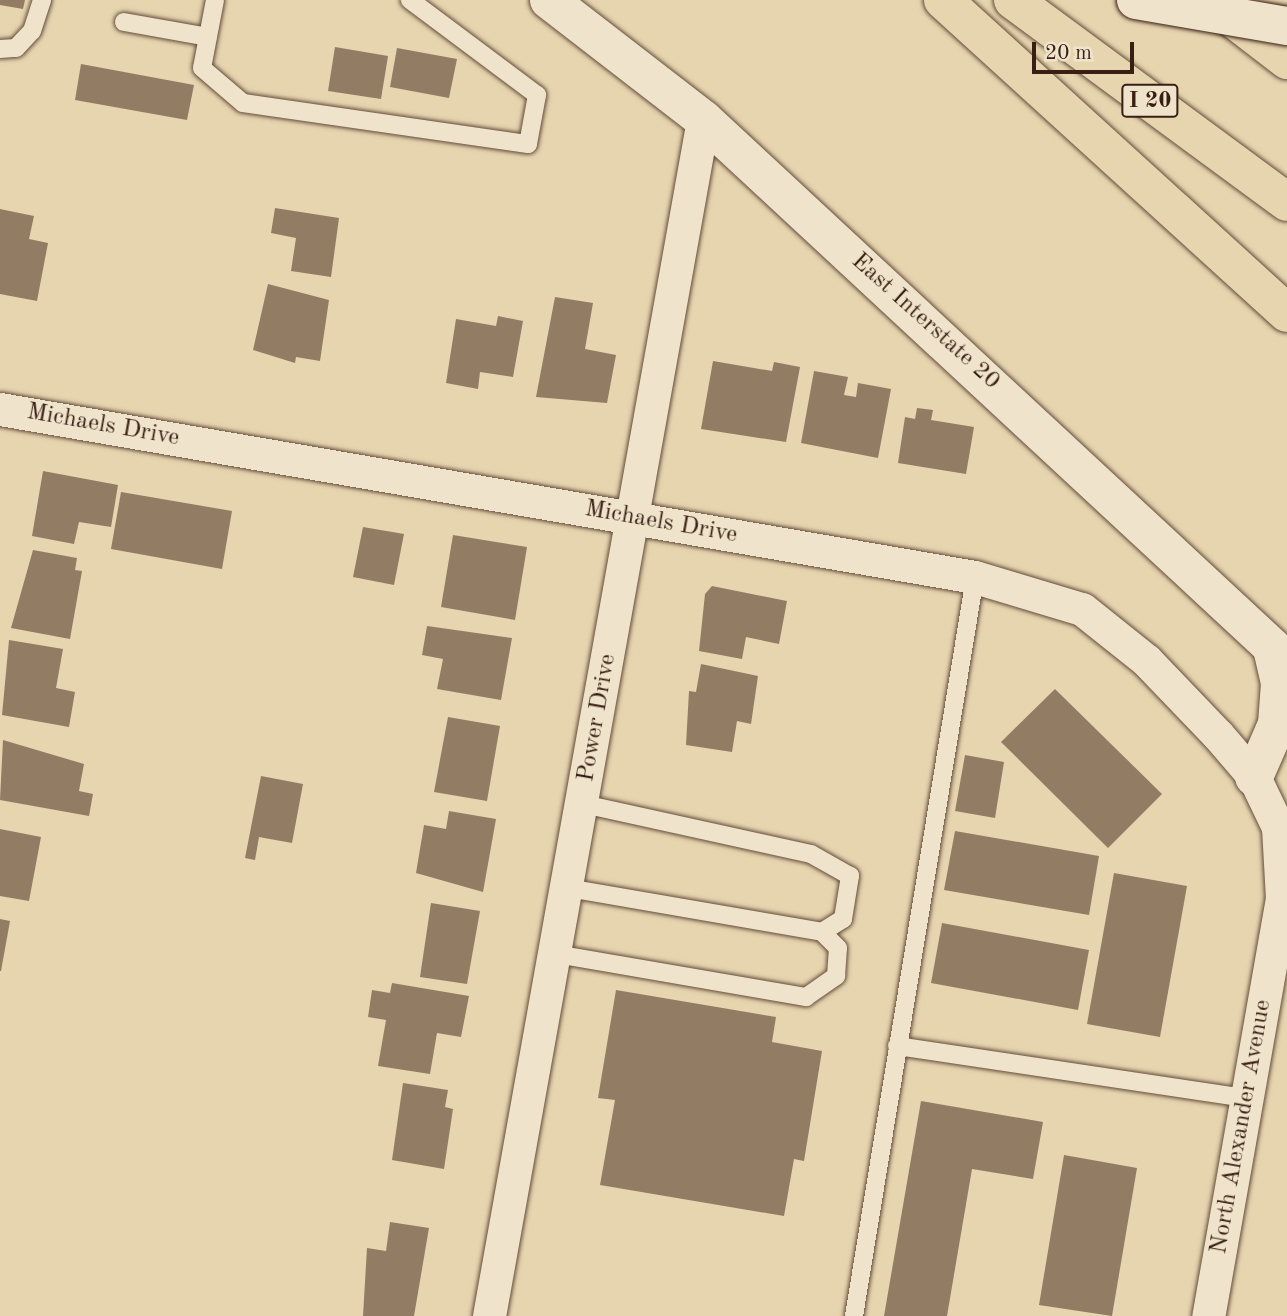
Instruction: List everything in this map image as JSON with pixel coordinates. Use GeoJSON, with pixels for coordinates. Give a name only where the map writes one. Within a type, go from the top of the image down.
{"type":"FeatureCollection","features":[{"type":"Feature","properties":{"kind":"highway"},"geometry":{"type":"LineString","coordinates":[[943,0],[1287,313]]}},
{"type":"Feature","properties":{"kind":"highway","name":"I 20"},"geometry":{"type":"LineString","coordinates":[[1013,0],[1287,202]]}},
{"type":"Feature","properties":{"kind":"highway"},"geometry":{"type":"LineString","coordinates":[[1208,0],[1287,60]]}},
{"type":"Feature","properties":{"kind":"main road","name":"East Interstate 20"},"geometry":{"type":"LineString","coordinates":[[549,0],[703,119],[1280,654]]}},
{"type":"Feature","properties":{"kind":"main road"},"geometry":{"type":"LineString","coordinates":[[1136,0],[1287,26]]}},
{"type":"Feature","properties":{"kind":"main road"},"geometry":{"type":"LineString","coordinates":[[1254,777],[1277,724],[1280,654]]}},
{"type":"Feature","properties":{"kind":"main road"},"geometry":{"type":"LineString","coordinates":[[1254,777],[1287,750]]}},
{"type":"Feature","properties":{"kind":"street","name":"Power Drive"},"geometry":{"type":"LineString","coordinates":[[489,1316],[568,888],[703,119]]}},
{"type":"Feature","properties":{"kind":"street","name":"Michaels Drive"},"geometry":{"type":"LineString","coordinates":[[0,409],[975,577],[1082,609],[1146,660],[1254,777]]}},
{"type":"Feature","properties":{"kind":"street","name":"North Alexander Avenue"},"geometry":{"type":"LineString","coordinates":[[1208,1316],[1282,898],[1278,827],[1254,777]]}},
{"type":"Feature","properties":{"kind":"lane"},"geometry":{"type":"LineString","coordinates":[[0,49],[16,48],[32,31],[42,0]]}},
{"type":"Feature","properties":{"kind":"lane"},"geometry":{"type":"LineString","coordinates":[[215,0],[202,68],[243,103],[528,144],[537,95],[410,0]]}},
{"type":"Feature","properties":{"kind":"lane"},"geometry":{"type":"LineString","coordinates":[[124,22],[208,37]]}},
{"type":"Feature","properties":{"kind":"lane"},"geometry":{"type":"LineString","coordinates":[[854,1316],[975,577]]}},
{"type":"Feature","properties":{"kind":"lane"},"geometry":{"type":"LineString","coordinates":[[583,804],[811,854],[850,876],[843,919],[822,932]]}},
{"type":"Feature","properties":{"kind":"lane"},"geometry":{"type":"LineString","coordinates":[[556,954],[806,997],[836,976],[838,948],[822,932],[568,888]]}},
{"type":"Feature","properties":{"kind":"lane"},"geometry":{"type":"LineString","coordinates":[[897,1046],[1247,1098]]}},
{"type":"Feature","properties":{"kind":"building"},"geometry":{"type":"Polygon","coordinates":[[[0,0],[25,0],[23,9],[0,5],[0,0]]]}},
{"type":"Feature","properties":{"kind":"building"},"geometry":{"type":"Polygon","coordinates":[[[335,47],[388,56],[381,99],[328,91],[335,47]]]}},
{"type":"Feature","properties":{"kind":"building"},"geometry":{"type":"Polygon","coordinates":[[[397,48],[457,59],[449,98],[390,87],[397,48]]]}},
{"type":"Feature","properties":{"kind":"building"},"geometry":{"type":"Polygon","coordinates":[[[81,64],[194,85],[187,120],[75,100],[81,64]]]}},
{"type":"Feature","properties":{"kind":"building"},"geometry":{"type":"Polygon","coordinates":[[[275,208],[339,218],[331,277],[291,271],[296,238],[271,233],[275,208]]]}},
{"type":"Feature","properties":{"kind":"building"},"geometry":{"type":"Polygon","coordinates":[[[0,209],[34,216],[29,239],[48,243],[37,301],[0,294],[0,209]]]}},
{"type":"Feature","properties":{"kind":"building"},"geometry":{"type":"Polygon","coordinates":[[[268,284],[329,300],[320,361],[296,357],[295,363],[253,350],[268,284]]]}},
{"type":"Feature","properties":{"kind":"building"},"geometry":{"type":"Polygon","coordinates":[[[555,297],[593,303],[585,349],[616,355],[607,403],[536,397],[555,297]]]}},
{"type":"Feature","properties":{"kind":"building"},"geometry":{"type":"Polygon","coordinates":[[[498,316],[523,321],[513,377],[480,372],[478,389],[446,383],[456,319],[496,326],[498,316]]]}},
{"type":"Feature","properties":{"kind":"building"},"geometry":{"type":"Polygon","coordinates":[[[713,361],[772,371],[774,362],[800,367],[786,442],[701,429],[713,361]]]}},
{"type":"Feature","properties":{"kind":"building"},"geometry":{"type":"Polygon","coordinates":[[[814,371],[848,377],[844,395],[856,397],[858,383],[891,389],[878,458],[801,443],[814,371]]]}},
{"type":"Feature","properties":{"kind":"building"},"geometry":{"type":"Polygon","coordinates":[[[917,408],[933,410],[931,420],[974,427],[966,474],[898,463],[905,417],[915,419],[917,408]]]}},
{"type":"Feature","properties":{"kind":"building"},"geometry":{"type":"Polygon","coordinates":[[[43,471],[118,485],[111,527],[79,522],[74,544],[32,536],[43,471]]]}},
{"type":"Feature","properties":{"kind":"building"},"geometry":{"type":"Polygon","coordinates":[[[121,492],[232,511],[222,569],[111,549],[121,492]]]}},
{"type":"Feature","properties":{"kind":"building"},"geometry":{"type":"Polygon","coordinates":[[[363,527],[404,534],[394,585],[353,577],[363,527]]]}},
{"type":"Feature","properties":{"kind":"building"},"geometry":{"type":"Polygon","coordinates":[[[453,535],[527,547],[515,620],[441,607],[453,535]]]}},
{"type":"Feature","properties":{"kind":"building"},"geometry":{"type":"Polygon","coordinates":[[[33,550],[77,558],[75,570],[82,571],[70,639],[11,628],[33,550]]]}},
{"type":"Feature","properties":{"kind":"building"},"geometry":{"type":"Polygon","coordinates":[[[712,586],[787,601],[779,644],[746,637],[742,659],[699,651],[705,594],[712,586]]]}},
{"type":"Feature","properties":{"kind":"building"},"geometry":{"type":"Polygon","coordinates":[[[427,626],[512,638],[501,700],[437,689],[443,659],[422,655],[427,626]]]}},
{"type":"Feature","properties":{"kind":"building"},"geometry":{"type":"Polygon","coordinates":[[[9,640],[63,649],[56,688],[75,692],[69,727],[2,715],[9,640]]]}},
{"type":"Feature","properties":{"kind":"building"},"geometry":{"type":"Polygon","coordinates":[[[701,664],[758,676],[751,724],[737,721],[732,752],[686,745],[689,691],[696,692],[701,664]]]}},
{"type":"Feature","properties":{"kind":"building"},"geometry":{"type":"Polygon","coordinates":[[[1055,689],[1162,794],[1108,848],[1001,742],[1055,689]]]}},
{"type":"Feature","properties":{"kind":"building"},"geometry":{"type":"Polygon","coordinates":[[[448,717],[500,726],[487,801],[434,792],[448,717]]]}},
{"type":"Feature","properties":{"kind":"building"},"geometry":{"type":"Polygon","coordinates":[[[3,740],[84,764],[79,791],[93,794],[89,816],[0,800],[3,740]]]}},
{"type":"Feature","properties":{"kind":"building"},"geometry":{"type":"Polygon","coordinates":[[[965,755],[1004,762],[995,818],[955,811],[965,755]]]}},
{"type":"Feature","properties":{"kind":"building"},"geometry":{"type":"Polygon","coordinates":[[[261,776],[303,784],[292,843],[259,837],[255,860],[245,858],[261,776]]]}},
{"type":"Feature","properties":{"kind":"building"},"geometry":{"type":"Polygon","coordinates":[[[449,811],[496,819],[483,892],[416,873],[424,825],[446,829],[449,811]]]}},
{"type":"Feature","properties":{"kind":"building"},"geometry":{"type":"Polygon","coordinates":[[[0,829],[41,837],[29,901],[0,896],[0,829]]]}},
{"type":"Feature","properties":{"kind":"building"},"geometry":{"type":"Polygon","coordinates":[[[955,831],[1099,856],[1089,915],[944,890],[955,831]]]}},
{"type":"Feature","properties":{"kind":"building"},"geometry":{"type":"Polygon","coordinates":[[[1114,873],[1187,886],[1160,1037],[1087,1024],[1114,873]]]}},
{"type":"Feature","properties":{"kind":"building"},"geometry":{"type":"Polygon","coordinates":[[[431,903],[480,911],[467,984],[420,977],[431,903]]]}},
{"type":"Feature","properties":{"kind":"building"},"geometry":{"type":"Polygon","coordinates":[[[0,919],[10,921],[1,971],[0,971],[0,919]]]}},
{"type":"Feature","properties":{"kind":"building"},"geometry":{"type":"Polygon","coordinates":[[[942,923],[1089,950],[1078,1010],[931,983],[942,923]]]}},
{"type":"Feature","properties":{"kind":"building"},"geometry":{"type":"Polygon","coordinates":[[[392,983],[469,996],[461,1037],[437,1033],[430,1074],[378,1066],[386,1020],[368,1017],[372,990],[390,993],[392,983]]]}},
{"type":"Feature","properties":{"kind":"building"},"geometry":{"type":"Polygon","coordinates":[[[616,990],[776,1017],[772,1042],[822,1051],[804,1161],[794,1159],[784,1216],[600,1185],[615,1100],[598,1098],[616,990]]]}},
{"type":"Feature","properties":{"kind":"building"},"geometry":{"type":"Polygon","coordinates":[[[403,1083],[448,1090],[445,1107],[453,1109],[444,1169],[392,1160],[403,1083]]]}},
{"type":"Feature","properties":{"kind":"building"},"geometry":{"type":"Polygon","coordinates":[[[921,1101],[1043,1122],[1033,1179],[972,1169],[947,1316],[884,1316],[921,1101]]]}},
{"type":"Feature","properties":{"kind":"building"},"geometry":{"type":"Polygon","coordinates":[[[1064,1155],[1137,1168],[1112,1316],[1039,1305],[1064,1155]]]}},
{"type":"Feature","properties":{"kind":"building"},"geometry":{"type":"Polygon","coordinates":[[[390,1222],[429,1228],[414,1316],[363,1316],[367,1248],[386,1251],[390,1222]]]}}]}
